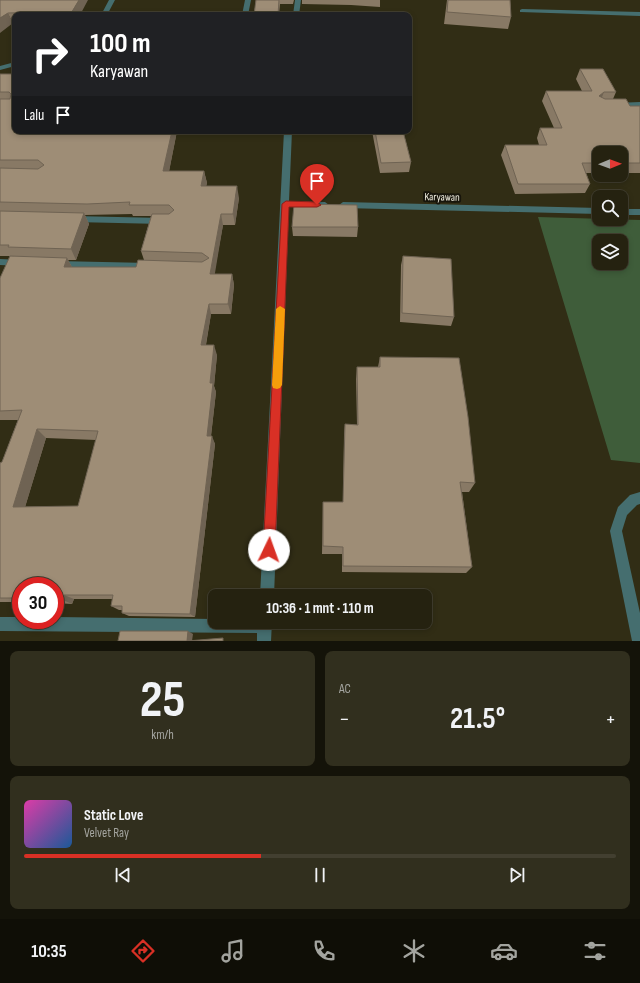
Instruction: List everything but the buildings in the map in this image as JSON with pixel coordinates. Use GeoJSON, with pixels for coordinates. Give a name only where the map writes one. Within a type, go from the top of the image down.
{"type":"FeatureCollection","features":[{"type":"Feature","properties":{"kind":"street"},"geometry":{"type":"LineString","coordinates":[[106,12],[112,0]]}},
{"type":"Feature","properties":{"kind":"street"},"geometry":{"type":"LineString","coordinates":[[245,12],[248,0]]}},
{"type":"Feature","properties":{"kind":"street"},"geometry":{"type":"LineString","coordinates":[[296,12],[298,0]]}},
{"type":"Feature","properties":{"kind":"street"},"geometry":{"type":"LineString","coordinates":[[522,10],[640,14]]}},
{"type":"Feature","properties":{"kind":"street"},"geometry":{"type":"LineString","coordinates":[[0,68],[12,65]]}},
{"type":"Feature","properties":{"kind":"street"},"geometry":{"type":"LineString","coordinates":[[608,105],[640,104]]}},
{"type":"Feature","properties":{"kind":"street"},"geometry":{"type":"LineString","coordinates":[[266,589],[286,204],[288,134]]}},
{"type":"Feature","properties":{"kind":"street","name":"Karyawan"},"geometry":{"type":"LineString","coordinates":[[286,204],[592,211]]}},
{"type":"Feature","properties":{"kind":"street"},"geometry":{"type":"LineString","coordinates":[[628,212],[640,212]]}},
{"type":"Feature","properties":{"kind":"street"},"geometry":{"type":"LineString","coordinates":[[66,219],[172,221]]}},
{"type":"Feature","properties":{"kind":"street"},"geometry":{"type":"LineString","coordinates":[[0,262],[32,263]]}},
{"type":"Feature","properties":{"kind":"street"},"geometry":{"type":"LineString","coordinates":[[47,263],[158,266]]}},
{"type":"Feature","properties":{"kind":"street"},"geometry":{"type":"LineString","coordinates":[[639,641],[616,532],[622,511],[634,500],[640,498]]}},
{"type":"Feature","properties":{"kind":"street"},"geometry":{"type":"LineString","coordinates":[[0,624],[208,624]]}},
{"type":"Feature","properties":{"kind":"street"},"geometry":{"type":"LineString","coordinates":[[264,641],[265,629]]}},
{"type":"Feature","properties":{"kind":"green space"},"geometry":{"type":"Polygon","coordinates":[[[538,217],[592,219],[592,226],[628,226],[628,220],[640,220],[640,463],[611,460],[538,217]]]}},
{"type":"Feature","properties":{"kind":"slow traffic"},"geometry":{"type":"LineString","coordinates":[[277,385],[280,309]]}},
{"type":"Feature","properties":{"kind":"route"},"geometry":{"type":"LineString","coordinates":[[269,550],[286,204],[317,205]]}}]}
